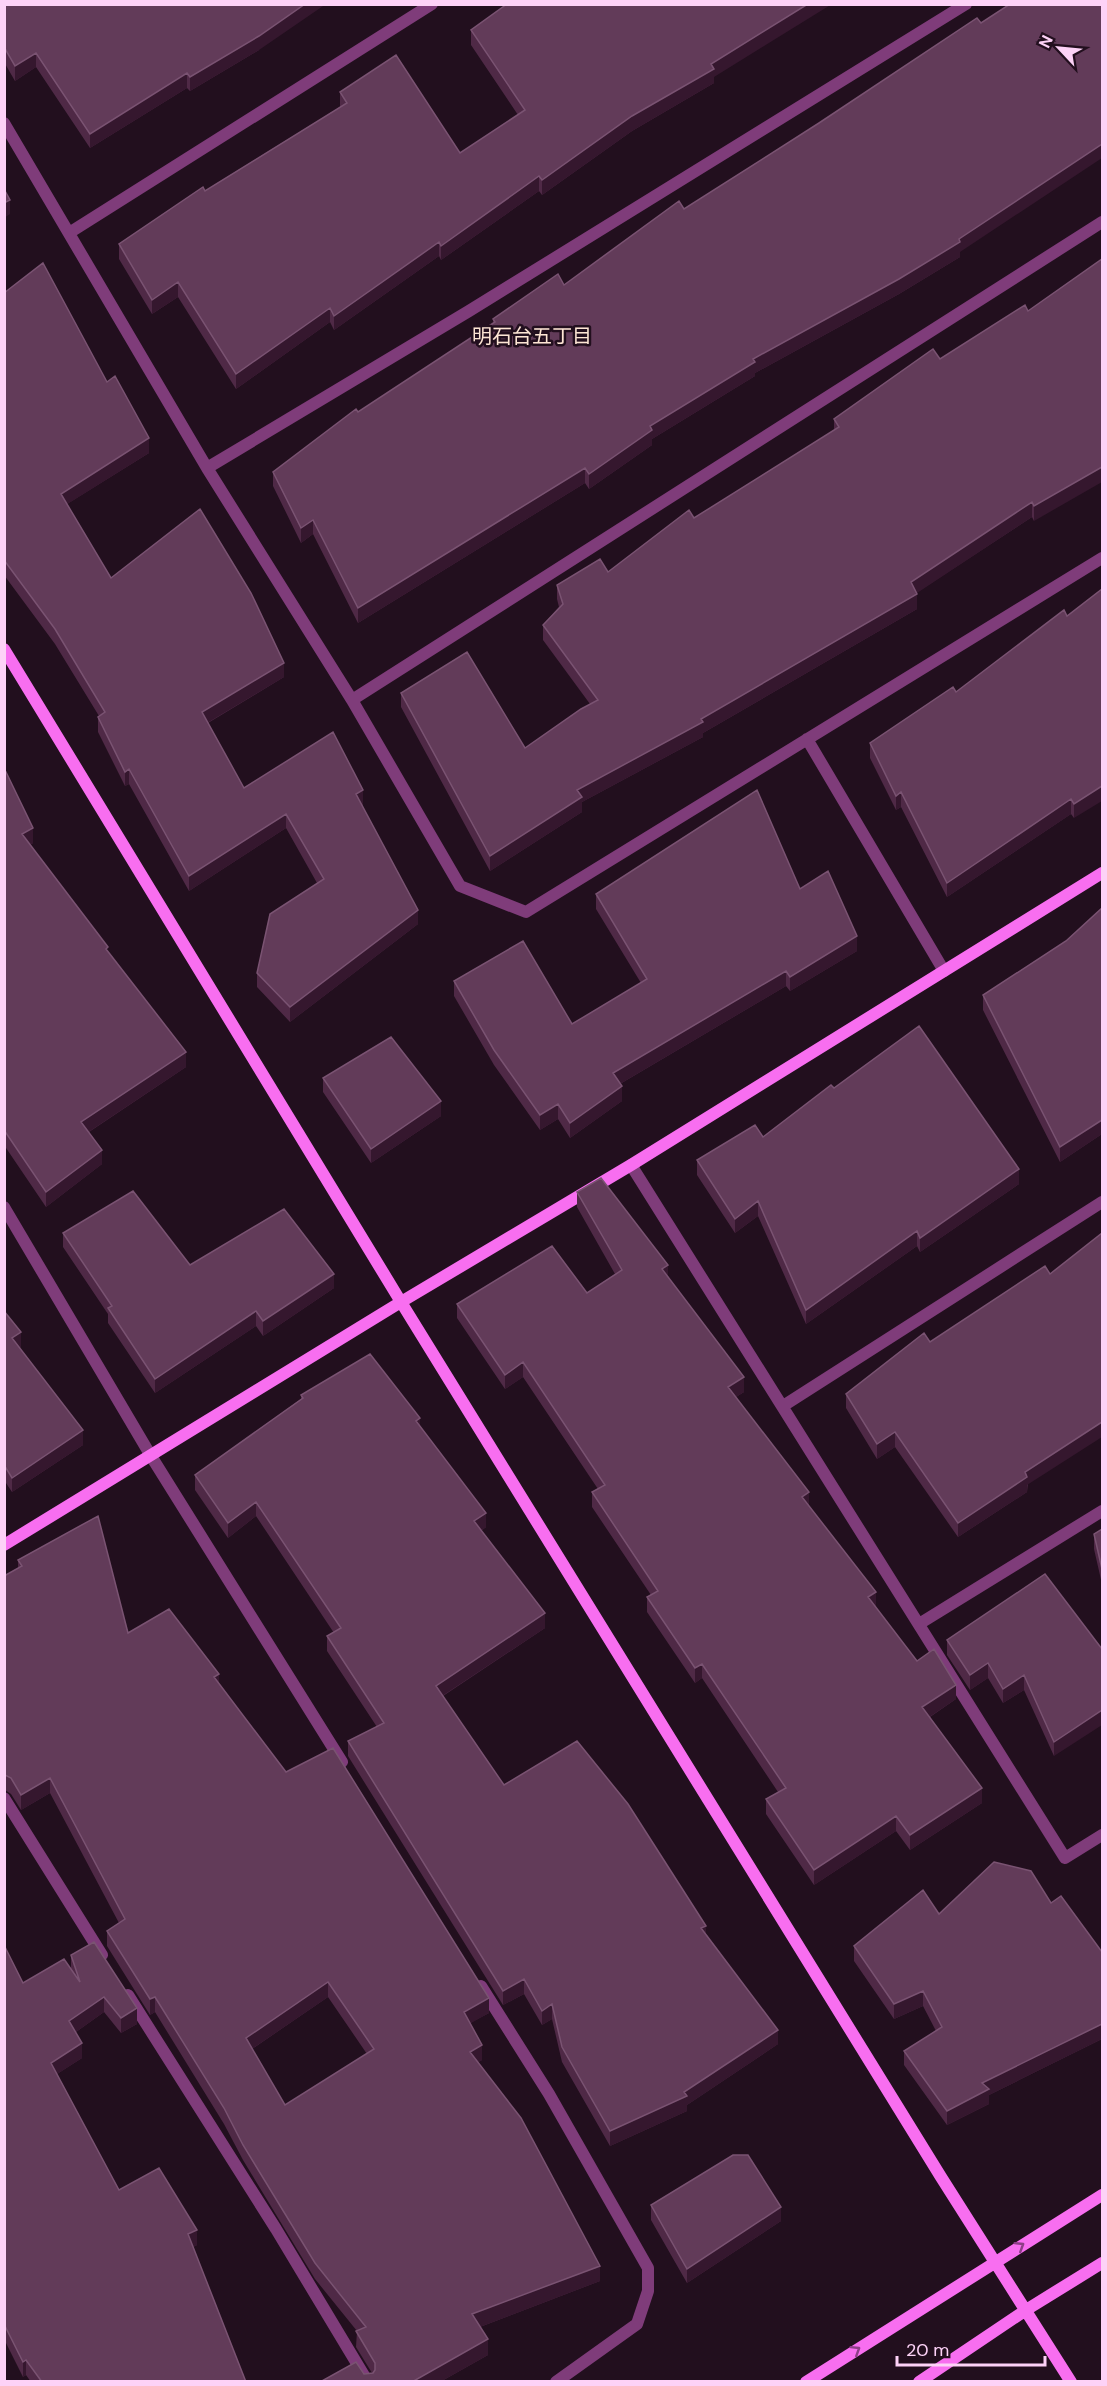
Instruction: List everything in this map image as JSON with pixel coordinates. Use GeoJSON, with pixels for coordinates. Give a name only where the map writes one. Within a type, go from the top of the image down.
{"type":"FeatureCollection","features":[{"type":"Feature","properties":{"kind":"street"},"geometry":{"type":"LineString","coordinates":[[69,233],[432,4]]}},
{"type":"Feature","properties":{"kind":"street"},"geometry":{"type":"LineString","coordinates":[[207,468],[479,305],[966,4]]}},
{"type":"Feature","properties":{"kind":"street"},"geometry":{"type":"LineString","coordinates":[[4,123],[207,468],[352,700],[460,886],[526,912],[1102,558]]}},
{"type":"Feature","properties":{"kind":"street"},"geometry":{"type":"LineString","coordinates":[[352,700],[1102,222]]}},
{"type":"Feature","properties":{"kind":"street"},"geometry":{"type":"LineString","coordinates":[[4,649],[401,1302],[1071,2382]]}},
{"type":"Feature","properties":{"kind":"street"},"geometry":{"type":"LineString","coordinates":[[807,739],[944,971]]}},
{"type":"Feature","properties":{"kind":"street"},"geometry":{"type":"LineString","coordinates":[[4,1545],[401,1302],[631,1165],[1102,873]]}},
{"type":"Feature","properties":{"kind":"street"},"geometry":{"type":"LineString","coordinates":[[631,1165],[1065,1858],[1102,1835]]}},
{"type":"Feature","properties":{"kind":"street"},"geometry":{"type":"LineString","coordinates":[[783,1406],[1102,1202]]}},
{"type":"Feature","properties":{"kind":"street"},"geometry":{"type":"LineString","coordinates":[[6,1213],[151,1456],[347,1770]]}},
{"type":"Feature","properties":{"kind":"street"},"geometry":{"type":"LineString","coordinates":[[919,1624],[1102,1511]]}},
{"type":"Feature","properties":{"kind":"street"},"geometry":{"type":"LineString","coordinates":[[4,1798],[276,2229],[368,2382]]}},
{"type":"Feature","properties":{"kind":"street"},"geometry":{"type":"LineString","coordinates":[[473,1973],[549,2094],[648,2268],[648,2291],[637,2324],[556,2382]]}},
{"type":"Feature","properties":{"kind":"street"},"geometry":{"type":"LineString","coordinates":[[806,2382],[1102,2195]]}},
{"type":"Feature","properties":{"kind":"street"},"geometry":{"type":"LineString","coordinates":[[919,2382],[1026,2310],[1102,2263]]}},
{"type":"Feature","properties":{"kind":"building"},"geometry":{"type":"Polygon","coordinates":[[[4,4],[305,4],[259,36],[190,77],[187,73],[90,134],[36,53],[15,66],[4,47],[4,4]]]}},
{"type":"Feature","properties":{"kind":"building"},"geometry":{"type":"Polygon","coordinates":[[[507,4],[808,4],[711,64],[714,69],[632,116],[542,180],[539,176],[441,246],[439,242],[334,316],[330,308],[236,374],[178,282],[152,300],[119,244],[203,187],[205,191],[347,103],[340,92],[396,55],[460,153],[525,110],[471,30],[507,4]]]}},
{"type":"Feature","properties":{"kind":"building"},"geometry":{"type":"Polygon","coordinates":[[[1010,4],[1102,4],[1102,144],[959,239],[960,242],[899,279],[753,359],[755,362],[650,426],[652,430],[589,474],[585,468],[358,608],[313,520],[301,528],[273,472],[356,409],[358,412],[495,322],[493,319],[558,274],[564,285],[679,201],[684,209],[977,18],[981,23],[1010,4]]]}},
{"type":"Feature","properties":{"kind":"building"},"geometry":{"type":"Polygon","coordinates":[[[4,189],[10,200],[4,203],[4,189]]]}},
{"type":"Feature","properties":{"kind":"building"},"geometry":{"type":"Polygon","coordinates":[[[1102,259],[1102,467],[1034,506],[1032,502],[911,582],[917,594],[701,719],[703,722],[577,790],[582,797],[490,856],[401,693],[467,652],[525,748],[581,709],[598,700],[543,625],[563,604],[557,585],[600,559],[608,572],[689,510],[694,518],[839,427],[834,419],[933,349],[940,359],[1025,305],[1028,311],[1102,259]]]}},
{"type":"Feature","properties":{"kind":"building"},"geometry":{"type":"Polygon","coordinates":[[[43,263],[107,382],[115,376],[149,438],[61,494],[111,578],[200,509],[251,593],[284,663],[202,712],[244,788],[333,732],[363,790],[356,794],[418,910],[290,1007],[257,973],[270,914],[324,879],[286,814],[189,876],[129,769],[125,772],[98,717],[105,712],[55,629],[4,560],[4,293],[43,263]]]}},
{"type":"Feature","properties":{"kind":"building"},"geometry":{"type":"Polygon","coordinates":[[[1102,589],[1102,786],[1074,804],[1071,799],[947,883],[901,792],[896,796],[870,743],[953,687],[956,692],[1064,610],[1067,616],[1102,589]]]}},
{"type":"Feature","properties":{"kind":"building"},"geometry":{"type":"Polygon","coordinates":[[[6,772],[33,828],[22,834],[108,947],[106,949],[186,1052],[81,1122],[102,1150],[46,1192],[4,1130],[4,773],[6,772]]]}},
{"type":"Feature","properties":{"kind":"building"},"geometry":{"type":"Polygon","coordinates":[[[757,790],[800,889],[828,871],[857,936],[790,977],[786,971],[613,1073],[622,1086],[570,1123],[558,1104],[540,1115],[494,1050],[454,981],[523,941],[572,1024],[647,979],[596,894],[757,790]]]}},
{"type":"Feature","properties":{"kind":"building"},"geometry":{"type":"Polygon","coordinates":[[[1102,908],[1102,1120],[1060,1147],[983,995],[1066,941],[1102,908]]]}},
{"type":"Feature","properties":{"kind":"building"},"geometry":{"type":"Polygon","coordinates":[[[919,1026],[1019,1169],[920,1238],[917,1231],[806,1310],[758,1201],[735,1219],[697,1160],[755,1125],[763,1137],[831,1085],[834,1088],[919,1026]]]}},
{"type":"Feature","properties":{"kind":"building"},"geometry":{"type":"Polygon","coordinates":[[[391,1037],[441,1101],[371,1149],[323,1078],[391,1037]]]}},
{"type":"Feature","properties":{"kind":"building"},"geometry":{"type":"Polygon","coordinates":[[[601,1178],[668,1265],[662,1269],[744,1377],[728,1387],[809,1492],[802,1497],[876,1592],[868,1597],[917,1661],[934,1649],[956,1685],[922,1707],[982,1788],[910,1835],[896,1816],[814,1870],[766,1799],[786,1788],[702,1664],[695,1668],[647,1597],[658,1591],[592,1492],[605,1485],[523,1362],[505,1375],[457,1304],[552,1246],[587,1293],[622,1270],[577,1192],[601,1178]]]}},
{"type":"Feature","properties":{"kind":"building"},"geometry":{"type":"Polygon","coordinates":[[[133,1191],[190,1265],[284,1209],[334,1274],[263,1321],[256,1311],[155,1379],[108,1308],[112,1306],[63,1233],[133,1191]]]}},
{"type":"Feature","properties":{"kind":"building"},"geometry":{"type":"Polygon","coordinates":[[[1102,1233],[1102,1422],[1025,1472],[1027,1477],[958,1523],[895,1432],[877,1444],[846,1394],[924,1333],[930,1342],[1045,1266],[1050,1274],[1102,1233]]]}},
{"type":"Feature","properties":{"kind":"building"},"geometry":{"type":"Polygon","coordinates":[[[4,1311],[21,1332],[12,1338],[83,1430],[12,1478],[6,1468],[4,1469],[4,1311]]]}},
{"type":"Feature","properties":{"kind":"building"},"geometry":{"type":"Polygon","coordinates":[[[370,1354],[420,1418],[416,1421],[486,1513],[474,1521],[545,1613],[436,1686],[504,1785],[577,1741],[628,1804],[706,1926],[701,1928],[778,2030],[684,2092],[687,2096],[610,2131],[562,2047],[552,2004],[542,2011],[524,1979],[503,1991],[348,1741],[384,1723],[327,1636],[341,1628],[256,1502],[228,1523],[195,1475],[303,1398],[301,1395],[370,1354]]]}},
{"type":"Feature","properties":{"kind":"building"},"geometry":{"type":"Polygon","coordinates":[[[98,1516],[128,1633],[169,1609],[219,1674],[214,1677],[286,1772],[333,1748],[489,1998],[464,2012],[482,2045],[470,2052],[521,2118],[600,2266],[472,2314],[488,2339],[412,2382],[320,2382],[356,2362],[364,2374],[373,2373],[375,2363],[356,2331],[366,2327],[315,2263],[243,2145],[224,2108],[155,1997],[150,1999],[107,1931],[125,1919],[50,1778],[21,1795],[11,1778],[5,1775],[4,1576],[22,1566],[18,1560],[98,1516]],[[328,1982],[246,2038],[285,2105],[374,2049],[328,1982]]]}},
{"type":"Feature","properties":{"kind":"building"},"geometry":{"type":"Polygon","coordinates":[[[1102,1529],[1102,1569],[1094,1534],[1102,1529]]]}},
{"type":"Feature","properties":{"kind":"building"},"geometry":{"type":"Polygon","coordinates":[[[1045,1574],[1102,1649],[1102,1710],[1054,1742],[1024,1675],[1003,1689],[988,1663],[970,1675],[947,1640],[1045,1574]]]}},
{"type":"Feature","properties":{"kind":"building"},"geometry":{"type":"Polygon","coordinates":[[[994,1862],[1031,1871],[1051,1903],[1061,1896],[1102,1952],[1102,2024],[982,2083],[989,2089],[947,2111],[904,2051],[942,2027],[923,1991],[894,2004],[854,1946],[923,1890],[939,1914],[994,1862]]]}},
{"type":"Feature","properties":{"kind":"building"},"geometry":{"type":"Polygon","coordinates":[[[94,1942],[137,2008],[121,2018],[104,1997],[69,2021],[82,2043],[51,2063],[119,2190],[159,2168],[197,2230],[188,2234],[246,2382],[42,2382],[26,2360],[23,2362],[4,2324],[4,1945],[23,1983],[64,1959],[80,1982],[71,1955],[94,1942]]]}},
{"type":"Feature","properties":{"kind":"building"},"geometry":{"type":"Polygon","coordinates":[[[733,2155],[748,2155],[781,2207],[687,2269],[651,2205],[733,2155]]]}},
{"type":"Feature","properties":{"kind":"district","name":"明石台五丁目"},"geometry":{"type":"Point","coordinates":[532,336]}}]}
